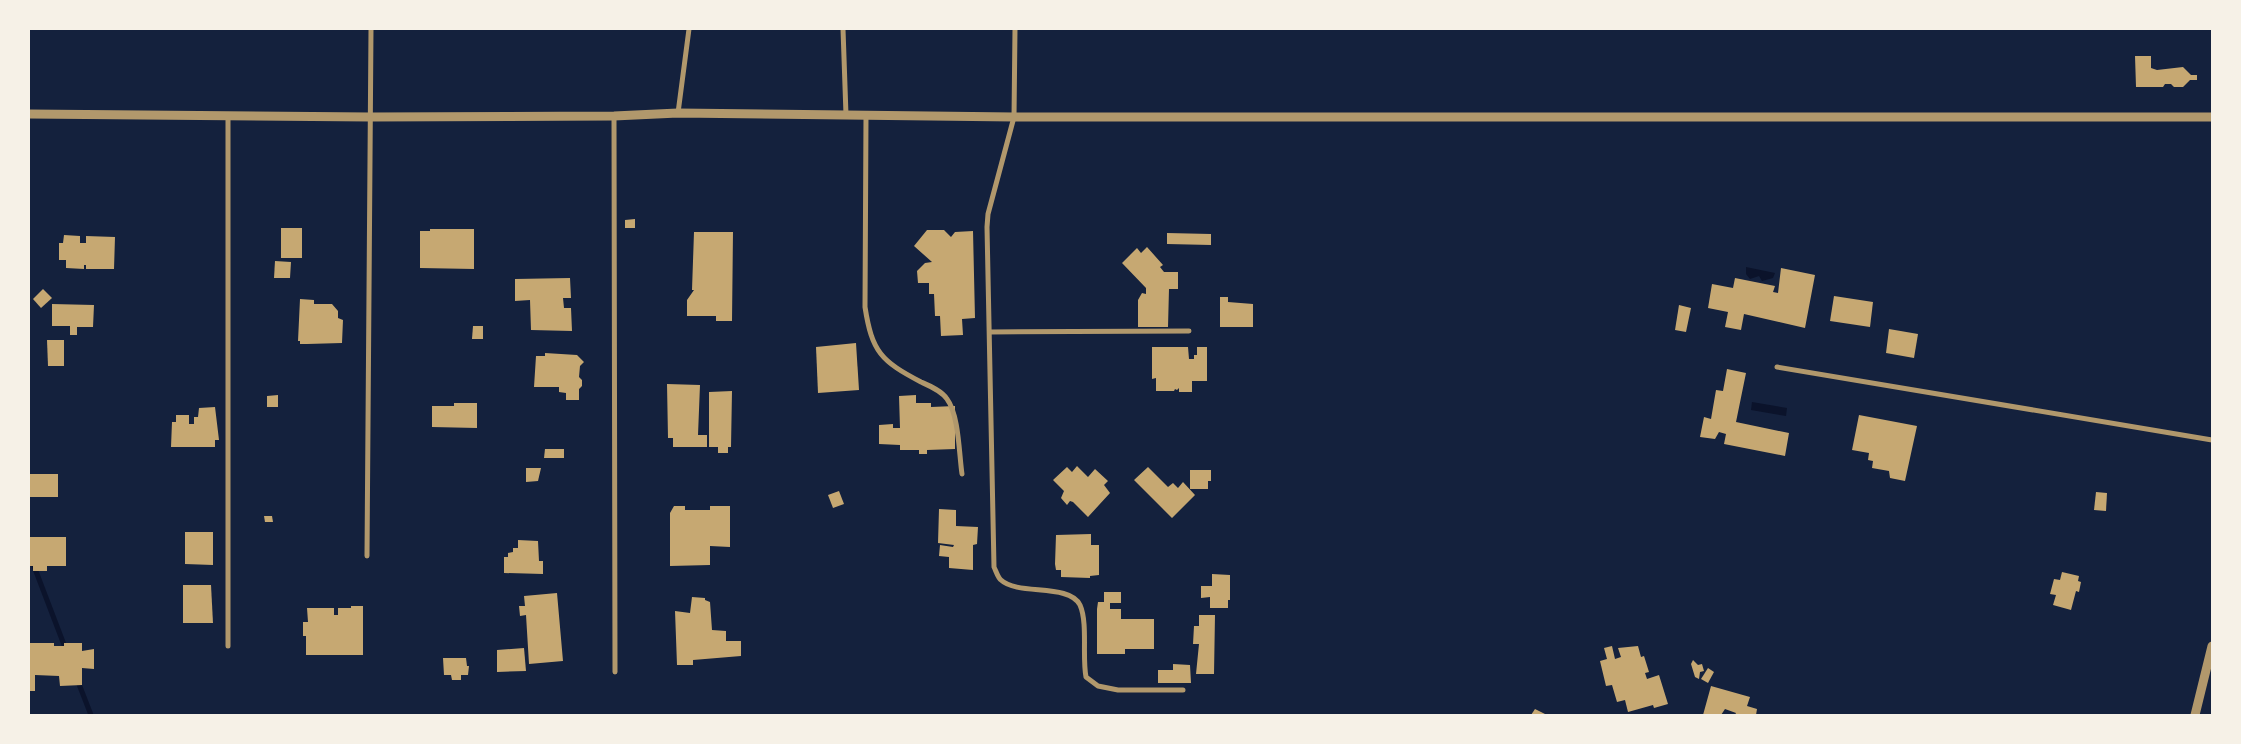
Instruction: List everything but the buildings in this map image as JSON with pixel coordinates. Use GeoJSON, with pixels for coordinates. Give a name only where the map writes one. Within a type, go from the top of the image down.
{"type":"FeatureCollection","features":[{"type":"Feature","properties":{"kind":"street"},"geometry":{"type":"LineString","coordinates":[[367,556],[371,29]]}},
{"type":"Feature","properties":{"kind":"street"},"geometry":{"type":"LineString","coordinates":[[678,113],[688,29]]}},
{"type":"Feature","properties":{"kind":"street"},"geometry":{"type":"LineString","coordinates":[[843,29],[846,115]]}},
{"type":"Feature","properties":{"kind":"street"},"geometry":{"type":"LineString","coordinates":[[1014,29],[1014,117],[988,214],[994,567],[1001,580],[1014,586],[1072,597],[1078,601],[1081,607],[1083,662],[1086,678],[1098,686],[1118,690],[1183,690]]}},
{"type":"Feature","properties":{"kind":"street"},"geometry":{"type":"LineString","coordinates":[[29,114],[370,117],[614,116],[678,113],[1014,117],[2212,117]]}},
{"type":"Feature","properties":{"kind":"street"},"geometry":{"type":"LineString","coordinates":[[228,115],[228,646]]}},
{"type":"Feature","properties":{"kind":"street"},"geometry":{"type":"LineString","coordinates":[[614,116],[615,672]]}},
{"type":"Feature","properties":{"kind":"street"},"geometry":{"type":"LineString","coordinates":[[866,116],[865,307],[868,331],[882,358],[898,370],[935,389],[947,398],[953,411],[962,474]]}},
{"type":"Feature","properties":{"kind":"street"},"geometry":{"type":"LineString","coordinates":[[990,332],[1189,331]]}},
{"type":"Feature","properties":{"kind":"street"},"geometry":{"type":"LineString","coordinates":[[1777,367],[2212,440]]}},
{"type":"Feature","properties":{"kind":"street"},"geometry":{"type":"LineString","coordinates":[[2195,715],[2212,646]]}},
{"type":"Feature","properties":{"kind":"water"},"geometry":{"type":"Polygon","coordinates":[[[1746,267],[1775,273],[1773,278],[1762,281],[1759,276],[1750,279],[1746,274],[1746,267]]]}},
{"type":"Feature","properties":{"kind":"water"},"geometry":{"type":"Polygon","coordinates":[[[1752,402],[1787,408],[1786,416],[1751,410],[1752,402]]]}},
{"type":"Feature","properties":{"kind":"waterway"},"geometry":{"type":"LineString","coordinates":[[29,553],[66,650]]}},
{"type":"Feature","properties":{"kind":"waterway"},"geometry":{"type":"LineString","coordinates":[[77,679],[91,715]]}}]}
